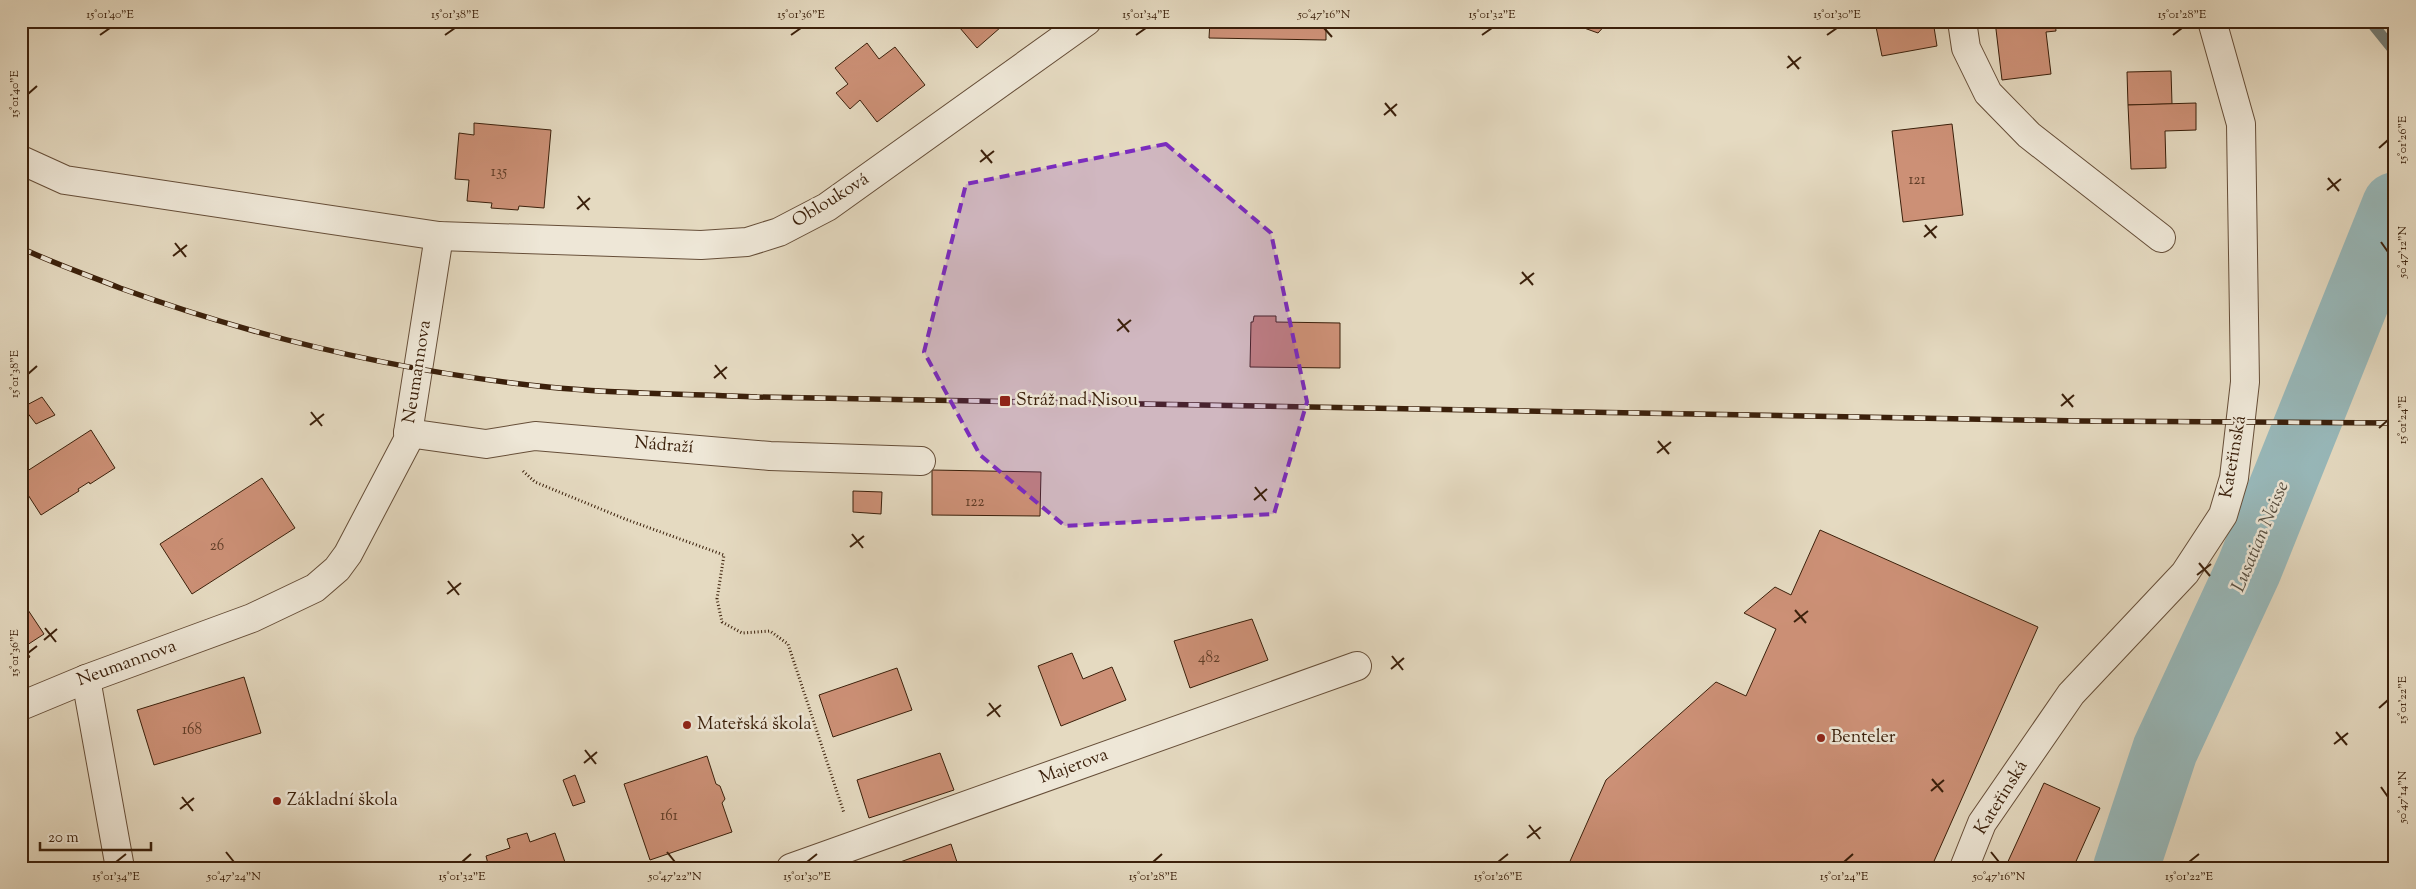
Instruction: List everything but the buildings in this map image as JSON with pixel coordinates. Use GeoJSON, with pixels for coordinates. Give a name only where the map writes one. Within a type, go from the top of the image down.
{"type":"FeatureCollection","features":[{"type":"Feature","properties":{"kind":"street","name":"Oblouková"},"geometry":{"type":"LineString","coordinates":[[439,236],[702,245],[746,242],[779,232],[827,208],[1087,21]]}},
{"type":"Feature","properties":{"kind":"street"},"geometry":{"type":"LineString","coordinates":[[1962,21],[1966,48],[1988,93],[2029,135],[2161,238]]}},
{"type":"Feature","properties":{"kind":"street","name":"Kateřinská"},"geometry":{"type":"LineString","coordinates":[[1964,868],[1982,823],[2071,694],[2185,573],[2223,516],[2234,478],[2245,382],[2241,124],[2212,21]]}},
{"type":"Feature","properties":{"kind":"street"},"geometry":{"type":"LineString","coordinates":[[21,160],[65,180],[439,236]]}},
{"type":"Feature","properties":{"kind":"street","name":"Neumannova"},"geometry":{"type":"LineString","coordinates":[[21,706],[86,679],[252,618],[315,588],[337,569],[348,554],[410,436],[408,433],[439,236]]}},
{"type":"Feature","properties":{"kind":"street","name":"Nádraží"},"geometry":{"type":"LineString","coordinates":[[408,433],[486,444],[534,436],[770,456],[921,461]]}},
{"type":"Feature","properties":{"kind":"street","name":"Majerova"},"geometry":{"type":"LineString","coordinates":[[791,868],[1358,666]]}},
{"type":"Feature","properties":{"kind":"street"},"geometry":{"type":"LineString","coordinates":[[86,679],[120,868]]}},
{"type":"Feature","properties":{"kind":"path"},"geometry":{"type":"LineString","coordinates":[[486,444],[493,446],[535,482],[626,519],[724,555],[717,599],[722,622],[742,633],[770,631],[788,644],[854,845]]}},
{"type":"Feature","properties":{"kind":"highlighted area"},"geometry":{"type":"Polygon","coordinates":[[[1166,144],[1271,233],[1307,402],[1274,514],[1065,526],[980,455],[924,352],[966,184],[1166,144]]]}},
{"type":"Feature","properties":{"kind":"waterway"},"geometry":{"type":"LineString","coordinates":[[2370,21],[2395,52]]}},
{"type":"Feature","properties":{"kind":"waterway","name":"Lusatian Neisse"},"geometry":{"type":"LineString","coordinates":[[2126,868],[2165,750],[2249,569],[2395,205]]}},
{"type":"Feature","properties":{"kind":"railway"},"geometry":{"type":"LineString","coordinates":[[21,248],[120,288],[172,306],[331,351],[439,372],[574,389],[757,397],[2081,421],[2395,423]]}},
{"type":"Feature","properties":{"kind":"place","name":"Stráž nad Nisou"},"geometry":{"type":"Point","coordinates":[1005,401]}},
{"type":"Feature","properties":{"kind":"place","name":"Mateřská škola"},"geometry":{"type":"Point","coordinates":[687,725]}},
{"type":"Feature","properties":{"kind":"place","name":"Benteler"},"geometry":{"type":"Point","coordinates":[1821,738]}},
{"type":"Feature","properties":{"kind":"place","name":"Základní škola"},"geometry":{"type":"Point","coordinates":[277,801]}}]}
